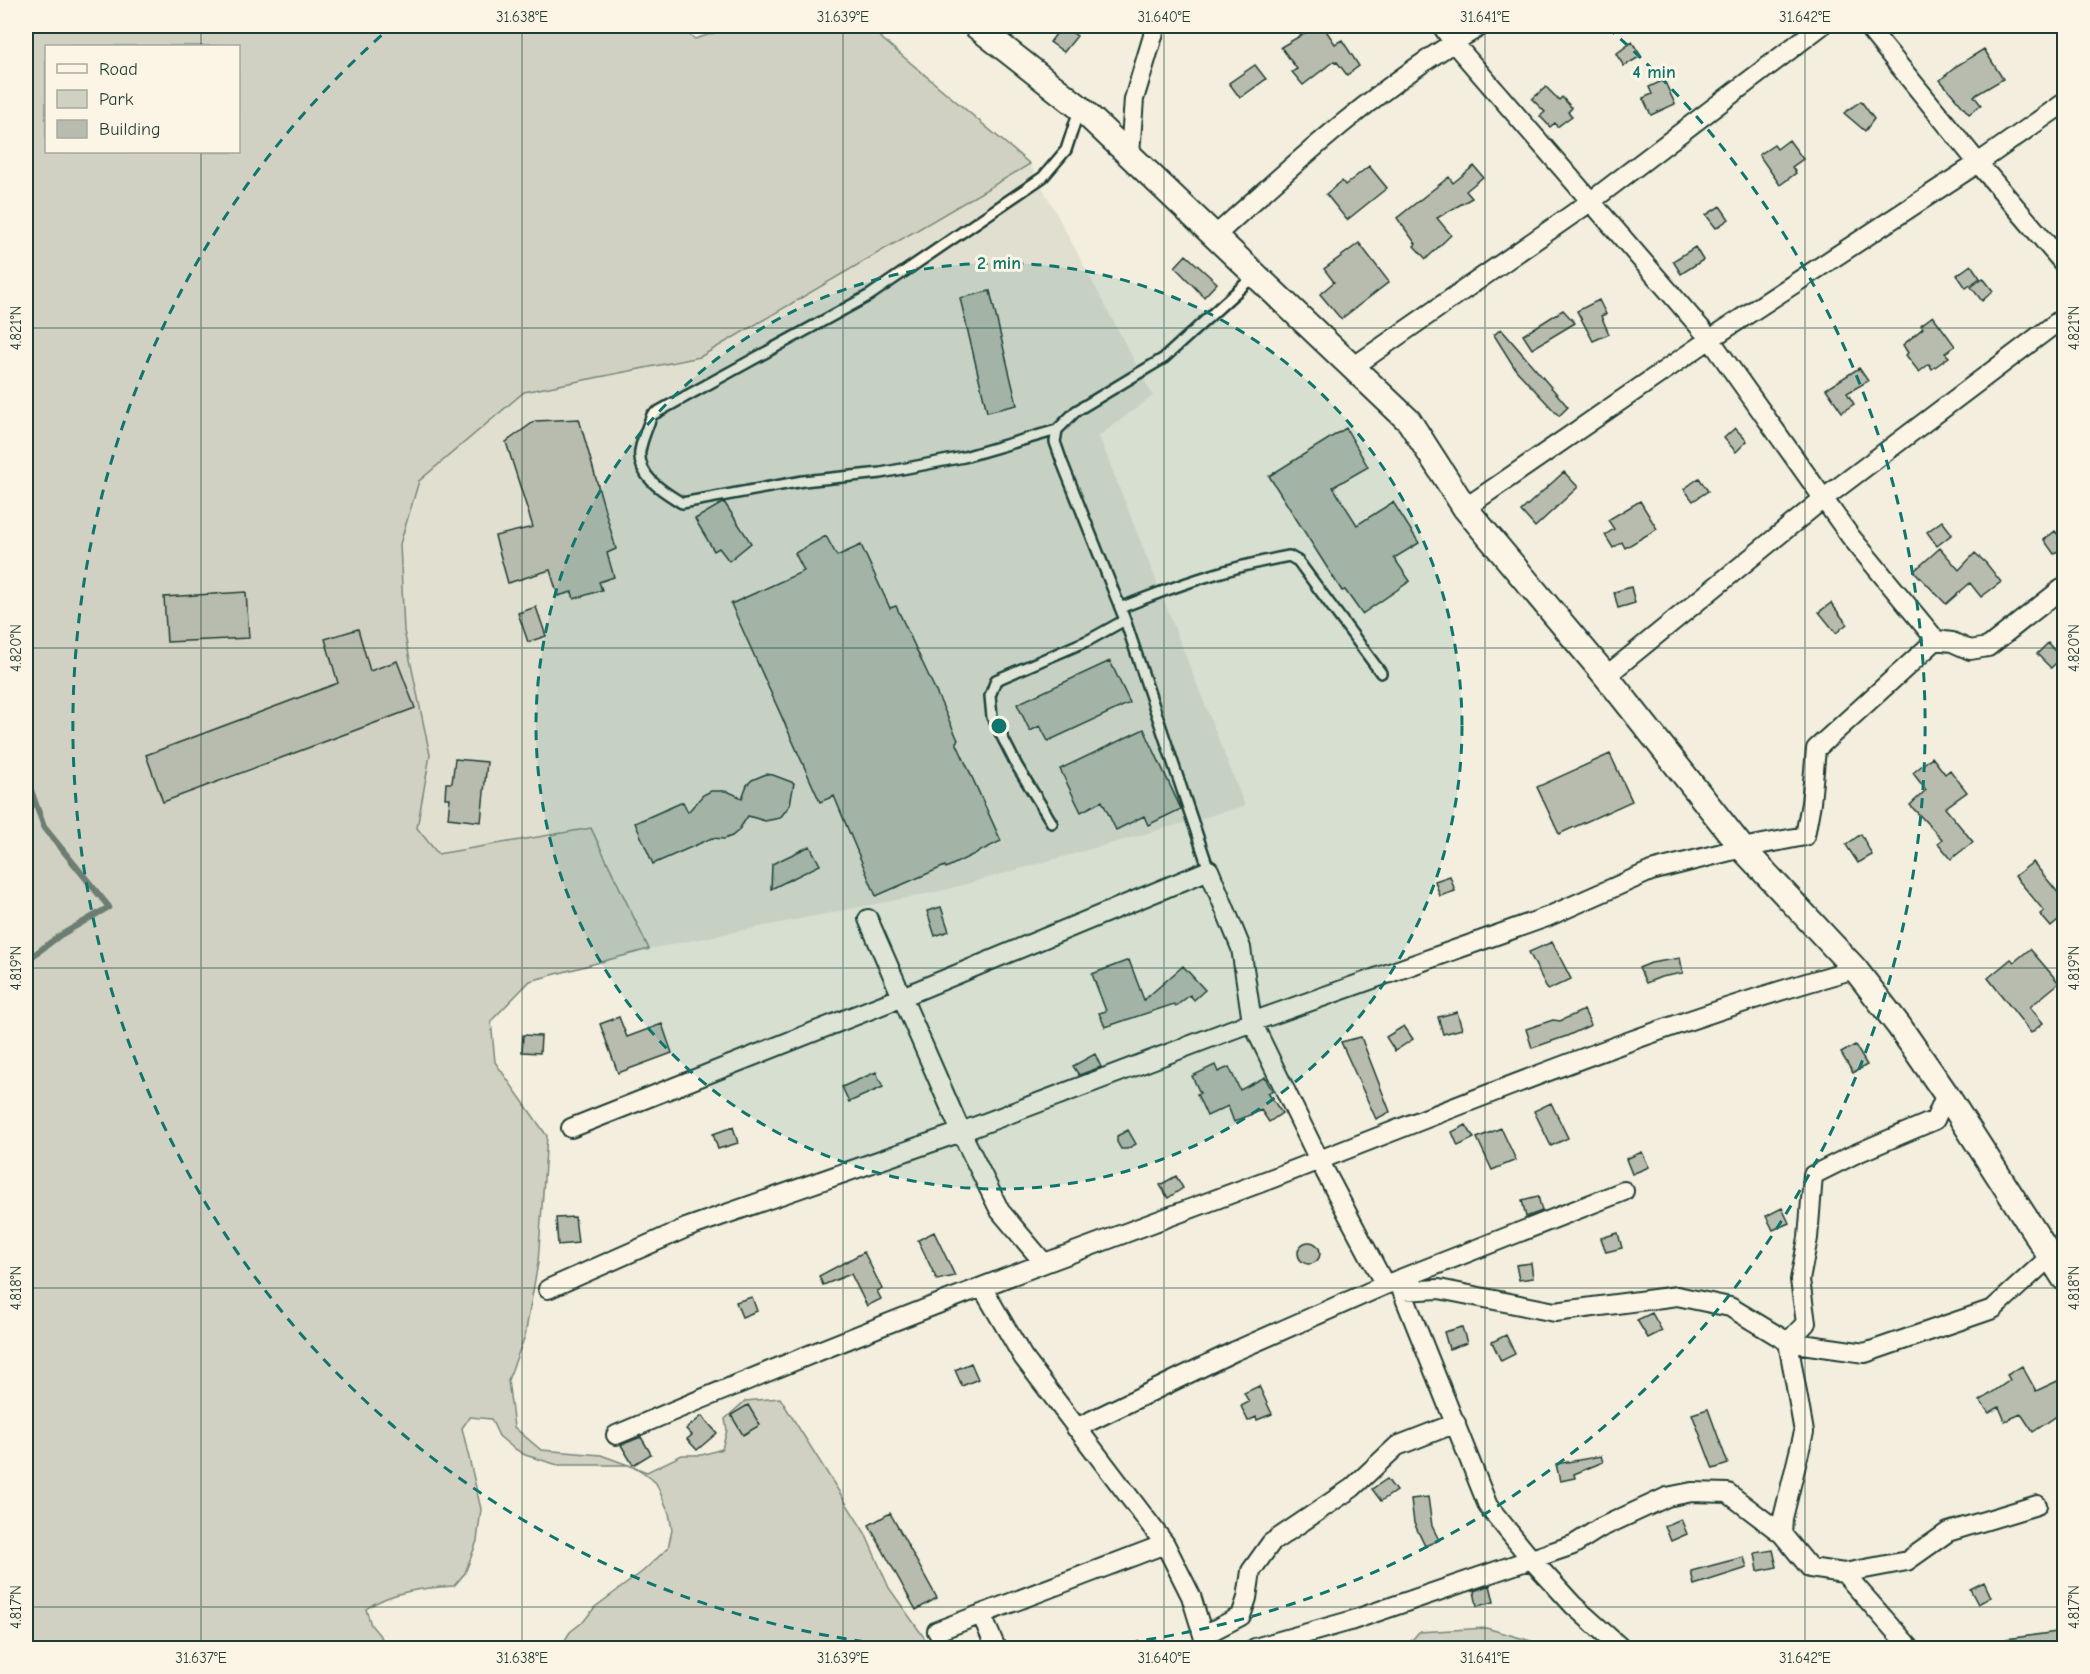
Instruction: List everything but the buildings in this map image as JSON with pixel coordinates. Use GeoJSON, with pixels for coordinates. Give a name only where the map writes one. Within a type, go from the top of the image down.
{"type":"FeatureCollection","features":[{"type":"Feature","properties":{"kind":"street"},"geometry":{"type":"LineString","coordinates":[[976,26],[1079,107],[1409,420],[1465,508],[1606,676],[1742,848],[1855,969],[1899,1026],[1946,1094],[2064,1278]]}},
{"type":"Feature","properties":{"kind":"street"},"geometry":{"type":"LineString","coordinates":[[1130,154],[1134,99],[1156,26]]}},
{"type":"Feature","properties":{"kind":"street"},"geometry":{"type":"LineString","coordinates":[[1443,26],[1453,42],[1710,339],[1850,536],[1936,640],[1952,642],[1970,651],[1988,647],[2064,587]]}},
{"type":"Feature","properties":{"kind":"street"},"geometry":{"type":"LineString","coordinates":[[1216,235],[1293,164],[1353,116],[1453,42],[1481,26]]}},
{"type":"Feature","properties":{"kind":"street"},"geometry":{"type":"LineString","coordinates":[[1353,368],[1590,202],[1821,26]]}},
{"type":"Feature","properties":{"kind":"street"},"geometry":{"type":"LineString","coordinates":[[1868,26],[1978,163],[2064,264]]}},
{"type":"Feature","properties":{"kind":"street"},"geometry":{"type":"LineString","coordinates":[[1465,508],[1710,339],[1978,163],[2064,103]]}},
{"type":"Feature","properties":{"kind":"street"},"geometry":{"type":"LineString","coordinates":[[1606,676],[1823,499],[2064,317]]}},
{"type":"Feature","properties":{"kind":"street"},"geometry":{"type":"LineString","coordinates":[[548,1289],[686,1228],[961,1132],[1252,1022],[1547,917],[1651,871],[1742,848],[1805,836],[1811,803],[1816,749],[1936,640]]}},
{"type":"Feature","properties":{"kind":"street"},"geometry":{"type":"LineString","coordinates":[[571,1128],[902,997],[1209,870],[1241,948],[1252,1022],[1319,1160],[1385,1285]]}},
{"type":"Feature","properties":{"kind":"street"},"geometry":{"type":"LineString","coordinates":[[868,920],[961,1132],[999,1211],[1044,1263]]}},
{"type":"Feature","properties":{"kind":"street"},"geometry":{"type":"LineString","coordinates":[[616,1435],[761,1374],[982,1287],[1154,1224],[1658,1030],[1772,992],[1855,969]]}},
{"type":"Feature","properties":{"kind":"street"},"geometry":{"type":"LineString","coordinates":[[1788,1342],[1806,1323],[1800,1280],[1808,1238],[1813,1175],[1935,1120],[1946,1094]]}},
{"type":"Feature","properties":{"kind":"street"},"geometry":{"type":"LineString","coordinates":[[1076,1428],[1235,1351],[1385,1285],[1624,1191]]}},
{"type":"Feature","properties":{"kind":"street"},"geometry":{"type":"LineString","coordinates":[[1621,1648],[1573,1605],[1531,1559],[1488,1506],[1402,1292],[1439,1289],[1555,1312],[1677,1296],[1730,1307],[1788,1342],[1865,1353],[1994,1309],[2050,1257]]}},
{"type":"Feature","properties":{"kind":"street"},"geometry":{"type":"LineString","coordinates":[[982,1287],[1023,1357],[1165,1544],[1191,1596],[1206,1642],[1241,1616],[1247,1598],[1251,1571],[1271,1543],[1352,1488],[1397,1446],[1456,1423]]}},
{"type":"Feature","properties":{"kind":"street"},"geometry":{"type":"LineString","coordinates":[[1782,1534],[1783,1518],[1803,1432],[1788,1342]]}},
{"type":"Feature","properties":{"kind":"street"},"geometry":{"type":"LineString","coordinates":[[1255,1648],[1350,1621],[1574,1545],[1600,1528],[1667,1497],[1692,1492],[1728,1493],[1782,1534],[1810,1568],[1844,1573],[1906,1561],[1948,1532],[2037,1505]]}},
{"type":"Feature","properties":{"kind":"street"},"geometry":{"type":"LineString","coordinates":[[937,1631],[1165,1544]]}},
{"type":"Feature","properties":{"kind":"street"},"geometry":{"type":"LineString","coordinates":[[1844,1573],[1910,1648]]}},
{"type":"Feature","properties":{"kind":"street"},"geometry":{"type":"LineString","coordinates":[[981,1614],[996,1648]]}},
{"type":"Feature","properties":{"kind":"lane"},"geometry":{"type":"LineString","coordinates":[[1079,107],[1066,150],[1043,177],[870,296],[652,415],[640,452],[641,465],[655,486],[682,503],[803,481],[892,471],[964,457],[1057,430],[1076,411],[1164,358],[1255,275]]}},
{"type":"Feature","properties":{"kind":"lane"},"geometry":{"type":"LineString","coordinates":[[1057,430],[1055,442],[1125,620],[1209,870]]}},
{"type":"Feature","properties":{"kind":"lane"},"geometry":{"type":"LineString","coordinates":[[1120,608],[1181,583],[1289,556],[1298,561],[1381,673]]}},
{"type":"Feature","properties":{"kind":"lane"},"geometry":{"type":"LineString","coordinates":[[1052,823],[1017,766],[992,717],[990,696],[996,680],[1089,640],[1125,620]]}},
{"type":"Feature","properties":{"kind":"shaded area"},"geometry":{"type":"Polygon","coordinates":[[[1030,164],[1153,396],[1099,436],[1245,806],[941,891],[649,949],[591,828],[437,854],[417,828],[430,755],[404,631],[400,544],[418,481],[524,392],[700,357],[1030,164]]]}},
{"type":"Feature","properties":{"kind":"green space"},"geometry":{"type":"Polygon","coordinates":[[[26,26],[677,26],[695,39],[736,26],[867,26],[1030,164],[700,357],[524,392],[419,481],[400,544],[404,631],[430,755],[417,828],[438,854],[591,828],[649,949],[530,981],[491,1021],[495,1062],[547,1136],[538,1263],[525,1336],[508,1380],[514,1427],[541,1450],[601,1455],[628,1465],[558,1465],[525,1455],[499,1436],[491,1419],[470,1417],[462,1428],[481,1509],[477,1541],[465,1573],[454,1586],[397,1594],[366,1609],[371,1625],[390,1648],[26,1648],[26,26]]]}},
{"type":"Feature","properties":{"kind":"green space"},"geometry":{"type":"Polygon","coordinates":[[[780,1398],[865,1533],[889,1588],[928,1643],[928,1648],[560,1648],[570,1632],[584,1621],[595,1607],[642,1572],[668,1548],[672,1530],[669,1513],[656,1483],[631,1466],[647,1472],[682,1455],[702,1455],[722,1449],[727,1430],[725,1419],[745,1401],[780,1398]]]}},
{"type":"Feature","properties":{"kind":"green space"},"geometry":{"type":"Polygon","coordinates":[[[1486,1628],[1555,1648],[1405,1648],[1419,1632],[1486,1628]]]}},
{"type":"Feature","properties":{"kind":"waterway"},"geometry":{"type":"LineString","coordinates":[[26,776],[44,827],[109,907],[59,936],[26,961]]}}]}
